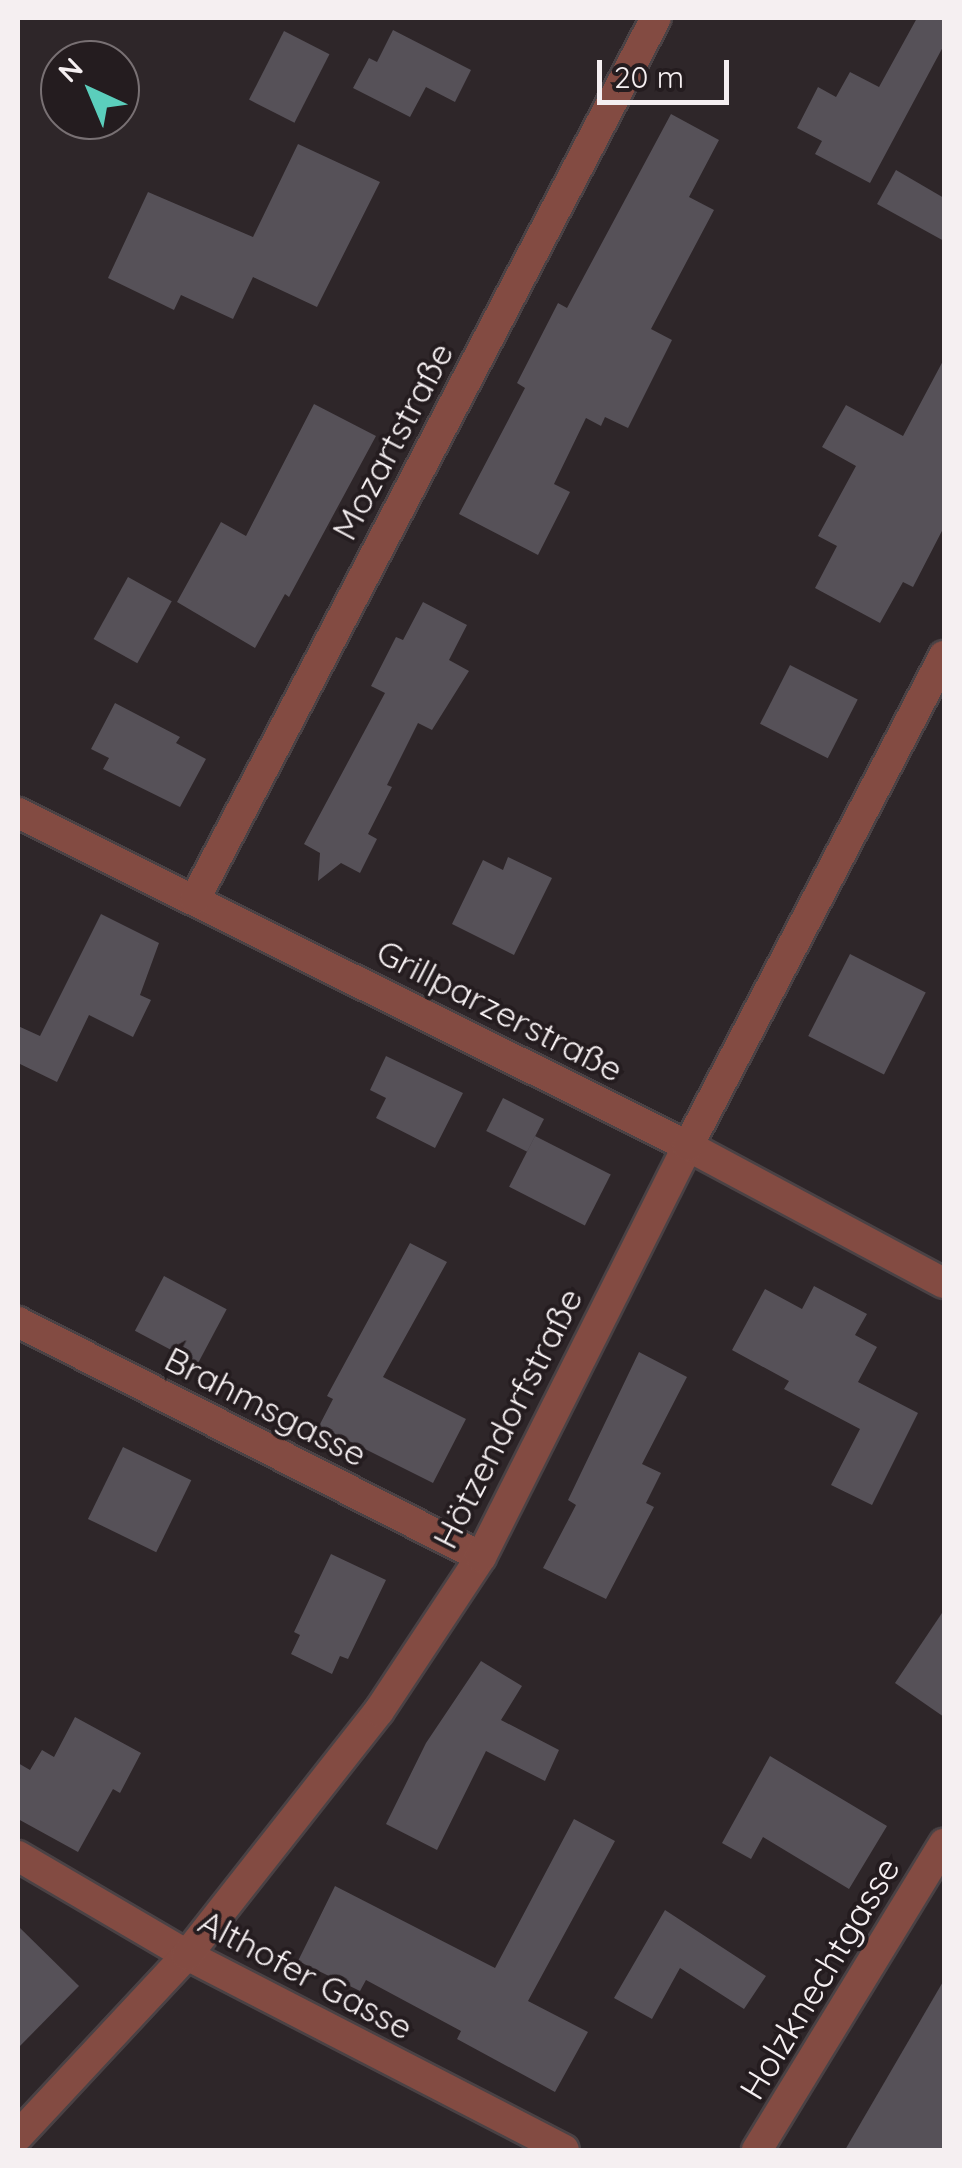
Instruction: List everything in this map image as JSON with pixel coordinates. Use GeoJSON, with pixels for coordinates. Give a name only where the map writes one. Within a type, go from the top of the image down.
{"type":"FeatureCollection","features":[{"type":"Feature","properties":{"kind":"street","name":"Mozartstraße"},"geometry":{"type":"LineString","coordinates":[[194,899],[656,18]]}},
{"type":"Feature","properties":{"kind":"street","name":"Hötzendorfstraße"},"geometry":{"type":"LineString","coordinates":[[18,2136],[187,1955],[380,1711],[481,1557],[688,1146],[944,656]]}},
{"type":"Feature","properties":{"kind":"street","name":"Grillparzerstraße"},"geometry":{"type":"LineString","coordinates":[[18,813],[688,1146],[944,1283]]}},
{"type":"Feature","properties":{"kind":"street","name":"Brahmsgasse"},"geometry":{"type":"LineString","coordinates":[[18,1322],[481,1557]]}},
{"type":"Feature","properties":{"kind":"street","name":"Holzknechtgasse"},"geometry":{"type":"LineString","coordinates":[[757,2150],[944,1844]]}},
{"type":"Feature","properties":{"kind":"street","name":"Althofer Gasse"},"geometry":{"type":"LineString","coordinates":[[18,1856],[187,1955],[564,2150]]}},
{"type":"Feature","properties":{"kind":"building"},"geometry":{"type":"Polygon","coordinates":[[[917,18],[944,18],[944,45],[870,183],[815,154],[822,141],[797,128],[818,87],[836,97],[850,72],[879,87],[917,18]]]}},
{"type":"Feature","properties":{"kind":"building"},"geometry":{"type":"Polygon","coordinates":[[[393,30],[471,70],[455,102],[426,87],[410,117],[353,88],[369,58],[377,62],[393,30]]]}},
{"type":"Feature","properties":{"kind":"building"},"geometry":{"type":"Polygon","coordinates":[[[284,31],[329,54],[294,123],[249,100],[284,31]]]}},
{"type":"Feature","properties":{"kind":"building"},"geometry":{"type":"Polygon","coordinates":[[[671,114],[719,140],[689,197],[714,210],[651,329],[672,340],[628,428],[605,417],[601,426],[586,418],[554,484],[570,492],[538,555],[459,514],[525,388],[517,383],[558,303],[567,308],[671,114]]]}},
{"type":"Feature","properties":{"kind":"building"},"geometry":{"type":"Polygon","coordinates":[[[298,144],[380,182],[317,307],[253,277],[233,319],[181,295],[174,310],[108,278],[148,192],[253,237],[298,144]]]}},
{"type":"Feature","properties":{"kind":"building"},"geometry":{"type":"Polygon","coordinates":[[[896,170],[944,198],[944,241],[877,204],[896,170]]]}},
{"type":"Feature","properties":{"kind":"building"},"geometry":{"type":"Polygon","coordinates":[[[944,359],[944,527],[913,587],[903,582],[880,623],[815,588],[837,546],[818,536],[856,466],[822,447],[846,405],[903,436],[944,359]]]}},
{"type":"Feature","properties":{"kind":"building"},"geometry":{"type":"Polygon","coordinates":[[[314,404],[376,436],[289,597],[285,594],[255,648],[177,602],[221,522],[246,536],[314,404]]]}},
{"type":"Feature","properties":{"kind":"building"},"geometry":{"type":"Polygon","coordinates":[[[128,577],[172,601],[137,663],[94,639],[128,577]]]}},
{"type":"Feature","properties":{"kind":"building"},"geometry":{"type":"Polygon","coordinates":[[[423,602],[467,625],[449,660],[469,671],[432,730],[418,723],[368,834],[377,839],[360,873],[341,863],[318,881],[320,853],[304,844],[385,693],[371,686],[396,637],[403,640],[423,602]]]}},
{"type":"Feature","properties":{"kind":"building"},"geometry":{"type":"Polygon","coordinates":[[[790,665],[858,700],[828,758],[760,724],[790,665]]]}},
{"type":"Feature","properties":{"kind":"building"},"geometry":{"type":"Polygon","coordinates":[[[115,703],[180,737],[176,743],[206,759],[180,807],[103,769],[109,758],[91,749],[115,703]]]}},
{"type":"Feature","properties":{"kind":"building"},"geometry":{"type":"Polygon","coordinates":[[[508,857],[552,878],[514,955],[452,924],[483,860],[503,870],[508,857]]]}},
{"type":"Feature","properties":{"kind":"building"},"geometry":{"type":"Polygon","coordinates":[[[101,914],[159,943],[140,995],[151,1000],[133,1037],[89,1015],[57,1082],[18,1063],[18,1026],[40,1036],[101,914]]]}},
{"type":"Feature","properties":{"kind":"building"},"geometry":{"type":"Polygon","coordinates":[[[850,954],[926,993],[884,1075],[808,1036],[850,954]]]}},
{"type":"Feature","properties":{"kind":"building"},"geometry":{"type":"Polygon","coordinates":[[[386,1056],[463,1093],[435,1148],[376,1118],[386,1098],[370,1090],[386,1056]]]}},
{"type":"Feature","properties":{"kind":"building"},"geometry":{"type":"Polygon","coordinates":[[[503,1098],[544,1119],[527,1152],[486,1131],[503,1098]]]}},
{"type":"Feature","properties":{"kind":"building"},"geometry":{"type":"Polygon","coordinates":[[[535,1136],[611,1175],[585,1225],[509,1187],[535,1136]]]}},
{"type":"Feature","properties":{"kind":"building"},"geometry":{"type":"Polygon","coordinates":[[[410,1243],[447,1262],[383,1377],[466,1419],[433,1483],[319,1426],[333,1399],[327,1396],[410,1243]]]}},
{"type":"Feature","properties":{"kind":"building"},"geometry":{"type":"Polygon","coordinates":[[[164,1276],[227,1309],[198,1364],[135,1331],[164,1276]]]}},
{"type":"Feature","properties":{"kind":"building"},"geometry":{"type":"Polygon","coordinates":[[[814,1286],[867,1314],[855,1335],[877,1347],[858,1382],[918,1413],[872,1505],[831,1485],[860,1429],[784,1389],[789,1381],[732,1350],[765,1289],[802,1309],[814,1286]]]}},
{"type":"Feature","properties":{"kind":"building"},"geometry":{"type":"Polygon","coordinates":[[[639,1352],[687,1377],[642,1464],[661,1473],[646,1503],[654,1507],[606,1599],[543,1568],[576,1505],[568,1500],[639,1352]]]}},
{"type":"Feature","properties":{"kind":"building"},"geometry":{"type":"Polygon","coordinates":[[[123,1447],[191,1480],[156,1552],[88,1519],[123,1447]]]}},
{"type":"Feature","properties":{"kind":"building"},"geometry":{"type":"Polygon","coordinates":[[[331,1554],[386,1580],[348,1659],[340,1656],[332,1674],[291,1654],[300,1635],[294,1632],[331,1554]]]}},
{"type":"Feature","properties":{"kind":"building"},"geometry":{"type":"Polygon","coordinates":[[[944,1610],[944,1717],[895,1683],[944,1610]]]}},
{"type":"Feature","properties":{"kind":"building"},"geometry":{"type":"Polygon","coordinates":[[[481,1661],[522,1686],[501,1720],[559,1750],[545,1781],[486,1751],[437,1850],[386,1824],[426,1743],[481,1661]]]}},
{"type":"Feature","properties":{"kind":"building"},"geometry":{"type":"Polygon","coordinates":[[[75,1717],[141,1753],[120,1793],[113,1789],[78,1852],[18,1819],[18,1763],[30,1770],[42,1750],[54,1757],[75,1717]]]}},
{"type":"Feature","properties":{"kind":"building"},"geometry":{"type":"Polygon","coordinates":[[[770,1756],[887,1826],[849,1889],[763,1837],[751,1859],[722,1843],[770,1756]]]}},
{"type":"Feature","properties":{"kind":"building"},"geometry":{"type":"Polygon","coordinates":[[[574,1819],[615,1841],[528,2001],[588,2032],[555,2092],[457,2039],[461,2031],[366,1980],[360,1991],[298,1961],[335,1886],[495,1968],[574,1819]]]}},
{"type":"Feature","properties":{"kind":"building"},"geometry":{"type":"Polygon","coordinates":[[[665,1910],[766,1976],[744,2009],[680,1968],[652,2019],[614,1998],[665,1910]]]}},
{"type":"Feature","properties":{"kind":"building"},"geometry":{"type":"Polygon","coordinates":[[[18,1926],[79,1986],[18,2048],[18,1926]]]}},
{"type":"Feature","properties":{"kind":"building"},"geometry":{"type":"Polygon","coordinates":[[[944,1980],[944,2150],[845,2150],[944,1980]]]}}]}
